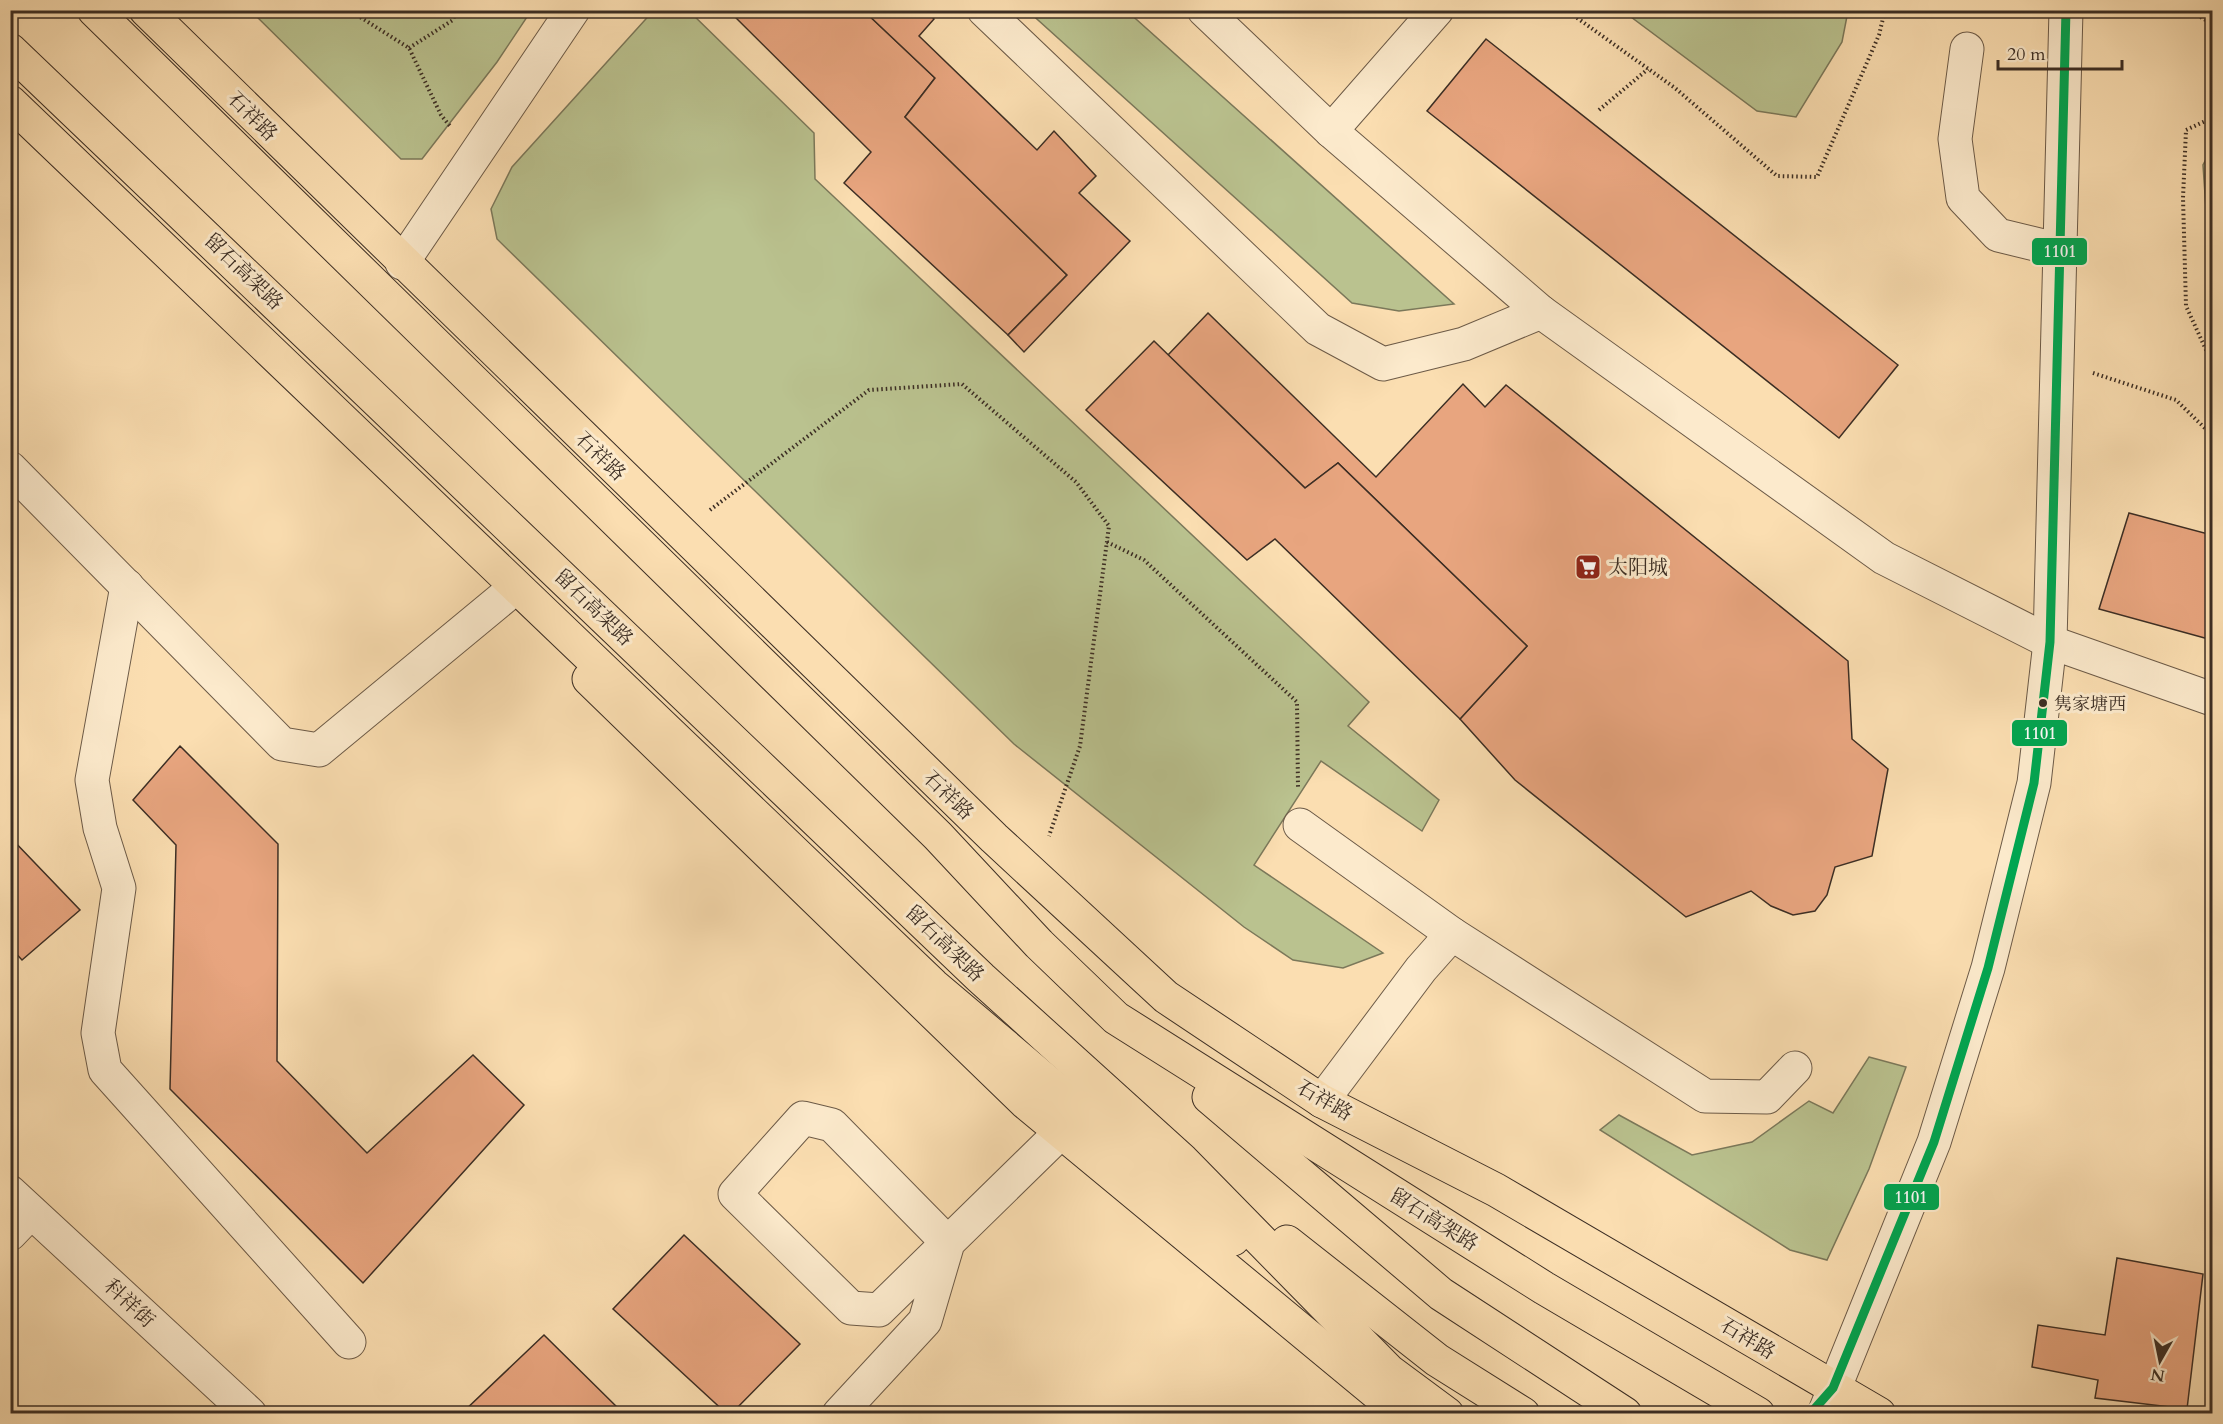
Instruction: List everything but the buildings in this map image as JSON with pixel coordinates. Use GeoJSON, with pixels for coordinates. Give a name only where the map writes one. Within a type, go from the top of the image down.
{"type":"FeatureCollection","features":[{"type":"Feature","properties":{"kind":"main road","name":"留石高架路"},"geometry":{"type":"LineString","coordinates":[[94,10],[938,836],[1039,944],[1116,1018],[1440,1294],[1625,1413]]}},
{"type":"Feature","properties":{"kind":"main road","name":"石祥路"},"geometry":{"type":"LineString","coordinates":[[146,10],[402,263],[1035,876],[1166,998],[1322,1101],[1496,1190],[1829,1401],[1879,1413]]}},
{"type":"Feature","properties":{"kind":"main road","name":"留石高架路"},"geometry":{"type":"LineString","coordinates":[[10,50],[981,978],[1182,1160],[1389,1371],[1447,1413]]}},
{"type":"Feature","properties":{"kind":"main road"},"geometry":{"type":"LineString","coordinates":[[10,102],[933,985],[1389,1371]]}},
{"type":"Feature","properties":{"kind":"main road"},"geometry":{"type":"LineString","coordinates":[[10,122],[1025,1102],[1402,1413]]}},
{"type":"Feature","properties":{"kind":"main road","name":"留石高架路"},"geometry":{"type":"LineString","coordinates":[[1116,1018],[1544,1288],[1758,1413]]}},
{"type":"Feature","properties":{"kind":"main road","name":"留石高架路"},"geometry":{"type":"LineString","coordinates":[[1182,1160],[1437,1360],[1523,1413]]}},
{"type":"Feature","properties":{"kind":"street"},"geometry":{"type":"LineString","coordinates":[[402,263],[573,10]]}},
{"type":"Feature","properties":{"kind":"street"},"geometry":{"type":"LineString","coordinates":[[984,10],[1318,329],[1383,364],[1464,344],[1540,312]]}},
{"type":"Feature","properties":{"kind":"street"},"geometry":{"type":"LineString","coordinates":[[1203,10],[1331,131],[1540,312],[1884,558],[2050,642],[2212,699]]}},
{"type":"Feature","properties":{"kind":"street"},"geometry":{"type":"LineString","coordinates":[[1331,131],[1437,10]]}},
{"type":"Feature","properties":{"kind":"street"},"geometry":{"type":"LineString","coordinates":[[1810,1413],[1829,1401],[1934,1142],[1988,968],[2034,783],[2050,642],[2066,10]]}},
{"type":"Feature","properties":{"kind":"street"},"geometry":{"type":"LineString","coordinates":[[1967,50],[1955,139],[1963,198],[1998,235],[2060,250]]}},
{"type":"Feature","properties":{"kind":"street"},"geometry":{"type":"LineString","coordinates":[[10,468],[282,744],[319,750],[504,597]]}},
{"type":"Feature","properties":{"kind":"street"},"geometry":{"type":"LineString","coordinates":[[126,586],[92,780],[100,828],[119,888],[98,1033],[105,1070],[349,1342]]}},
{"type":"Feature","properties":{"kind":"street"},"geometry":{"type":"LineString","coordinates":[[1300,825],[1452,934],[1705,1095],[1767,1097],[1794,1068]]}},
{"type":"Feature","properties":{"kind":"street"},"geometry":{"type":"LineString","coordinates":[[1322,1101],[1421,969],[1452,934]]}},
{"type":"Feature","properties":{"kind":"street"},"geometry":{"type":"LineString","coordinates":[[948,1243],[832,1125],[803,1119],[735,1194],[851,1308],[879,1310],[948,1243],[1061,1132]]}},
{"type":"Feature","properties":{"kind":"street","name":"科祥街"},"geometry":{"type":"LineString","coordinates":[[17,1213],[250,1413]]}},
{"type":"Feature","properties":{"kind":"street"},"geometry":{"type":"LineString","coordinates":[[839,1413],[926,1321],[948,1243]]}},
{"type":"Feature","properties":{"kind":"path"},"geometry":{"type":"LineString","coordinates":[[349,10],[409,48],[441,116],[475,153]]}},
{"type":"Feature","properties":{"kind":"path"},"geometry":{"type":"LineString","coordinates":[[409,48],[453,20],[456,10]]}},
{"type":"Feature","properties":{"kind":"path"},"geometry":{"type":"LineString","coordinates":[[1566,10],[1684,95],[1777,176],[1817,177],[1879,35],[1885,10]]}},
{"type":"Feature","properties":{"kind":"path"},"geometry":{"type":"LineString","coordinates":[[2189,10],[2212,24]]}},
{"type":"Feature","properties":{"kind":"path"},"geometry":{"type":"LineString","coordinates":[[1599,111],[1648,69]]}},
{"type":"Feature","properties":{"kind":"path"},"geometry":{"type":"LineString","coordinates":[[2212,118],[2186,130],[2183,198],[2186,306],[2212,363]]}},
{"type":"Feature","properties":{"kind":"path"},"geometry":{"type":"LineString","coordinates":[[2057,364],[2122,380],[2176,400],[2212,435]]}},
{"type":"Feature","properties":{"kind":"path"},"geometry":{"type":"LineString","coordinates":[[681,533],[869,390],[962,384],[1076,482],[1109,526],[1080,746],[1035,876]]}},
{"type":"Feature","properties":{"kind":"path"},"geometry":{"type":"LineString","coordinates":[[1107,542],[1144,560],[1297,702],[1300,825]]}},
{"type":"Feature","properties":{"kind":"green space"},"geometry":{"type":"Polygon","coordinates":[[[654,10],[689,11],[814,133],[815,179],[1369,702],[1348,726],[1439,800],[1422,831],[1321,761],[1254,865],[1383,953],[1343,968],[1293,960],[1244,927],[1014,744],[497,239],[491,209],[512,167],[654,10]]]}},
{"type":"Feature","properties":{"kind":"green space"},"geometry":{"type":"Polygon","coordinates":[[[251,11],[531,11],[497,62],[422,159],[401,159],[251,11]]]}},
{"type":"Feature","properties":{"kind":"green space"},"geometry":{"type":"Polygon","coordinates":[[[1028,11],[1127,11],[1454,304],[1399,311],[1352,303],[1028,11]]]}},
{"type":"Feature","properties":{"kind":"green space"},"geometry":{"type":"Polygon","coordinates":[[[1623,11],[1848,11],[1842,42],[1796,117],[1757,111],[1623,11]]]}},
{"type":"Feature","properties":{"kind":"green space"},"geometry":{"type":"Polygon","coordinates":[[[2212,148],[2212,297],[2203,165],[2212,148]]]}},
{"type":"Feature","properties":{"kind":"green space"},"geometry":{"type":"Polygon","coordinates":[[[1869,1057],[1906,1067],[1869,1169],[1827,1260],[1790,1250],[1600,1130],[1619,1115],[1692,1155],[1752,1142],[1809,1101],[1833,1113],[1869,1057]]]}},
{"type":"Feature","properties":{"kind":"transit line","name":"1101"},"geometry":{"type":"LineString","coordinates":[[1810,1414],[1833,1388],[1934,1142],[1988,968],[2034,783],[2050,642],[2066,10]]}},
{"type":"Feature","properties":{"kind":"place","name":"太阳城"},"geometry":{"type":"Point","coordinates":[1588,567]}},
{"type":"Feature","properties":{"kind":"place","name":"隽家塘西"},"geometry":{"type":"Point","coordinates":[2043,703]}}]}
